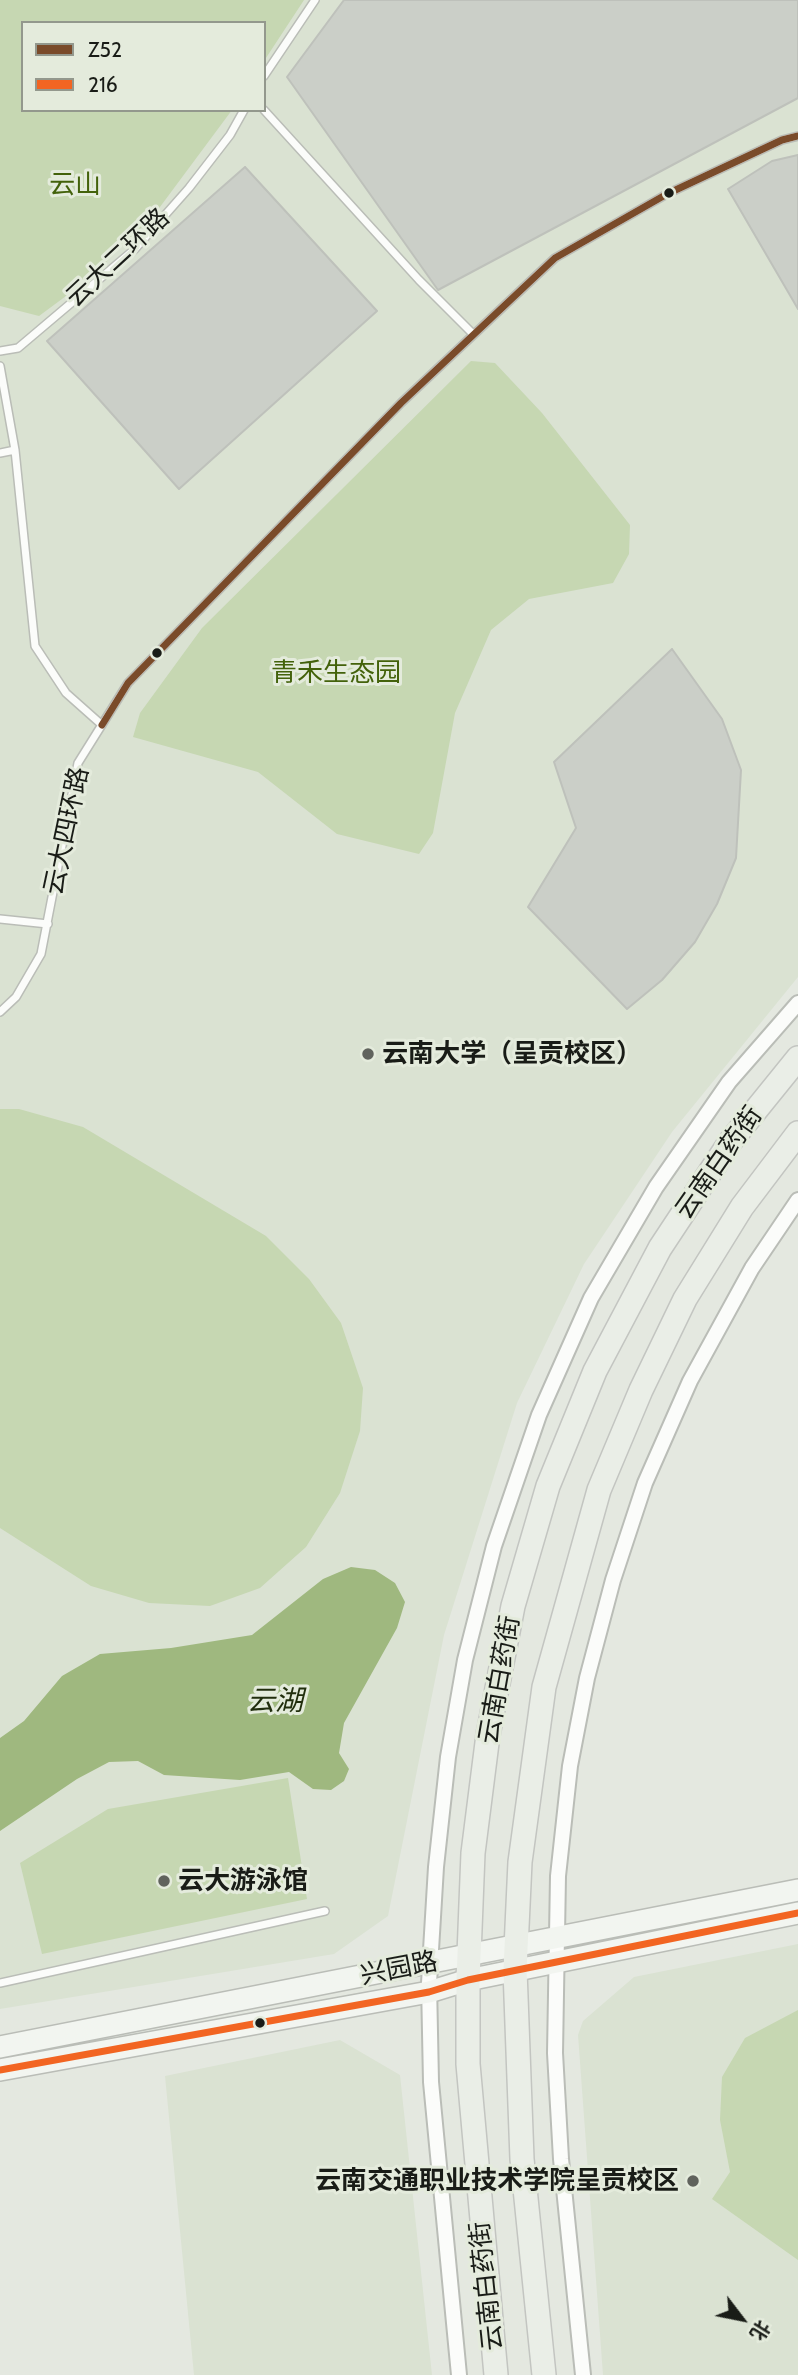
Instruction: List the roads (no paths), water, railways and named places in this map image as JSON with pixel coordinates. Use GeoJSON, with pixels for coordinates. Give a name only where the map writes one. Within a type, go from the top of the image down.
{"type":"FeatureCollection","features":[{"type":"Feature","properties":{"kind":"main road","name":"云南白药街"},"geometry":{"type":"LineString","coordinates":[[496,2375],[469,2077],[468,1980],[473,1853],[488,1735],[513,1605],[548,1486],[595,1371],[660,1248],[730,1142],[798,1058]]}},
{"type":"Feature","properties":{"kind":"main road","name":"云南白药街"},"geometry":{"type":"LineString","coordinates":[[544,2375],[523,2159],[515,1947],[520,1862],[544,1688],[599,1490],[641,1390],[685,1298],[742,1207],[798,1133]]}},
{"type":"Feature","properties":{"kind":"main road","name":"兴园路"},"geometry":{"type":"LineString","coordinates":[[0,2047],[798,1889]]}},
{"type":"Feature","properties":{"kind":"main road","name":"兴园路"},"geometry":{"type":"LineString","coordinates":[[0,2070],[429,1992],[468,1980],[798,1913]]}},
{"type":"Feature","properties":{"kind":"street"},"geometry":{"type":"LineString","coordinates":[[459,2375],[432,2096],[430,1963],[436,1867],[448,1757],[466,1660],[494,1546],[539,1415],[591,1298],[656,1187],[729,1082],[798,1003]]}},
{"type":"Feature","properties":{"kind":"street"},"geometry":{"type":"LineString","coordinates":[[583,2375],[561,2159],[555,2053],[558,1876],[570,1766],[587,1678],[613,1580],[645,1483],[690,1381],[752,1268],[798,1200]]}},
{"type":"Feature","properties":{"kind":"lane"},"geometry":{"type":"LineString","coordinates":[[266,73],[314,0]]}},
{"type":"Feature","properties":{"kind":"lane","name":"云大二环路"},"geometry":{"type":"LineString","coordinates":[[0,351],[18,348],[135,249],[190,188],[230,135],[243,112]]}},
{"type":"Feature","properties":{"kind":"lane"},"geometry":{"type":"LineString","coordinates":[[266,112],[419,281],[473,334]]}},
{"type":"Feature","properties":{"kind":"lane","name":"云大四环路"},"geometry":{"type":"LineString","coordinates":[[0,1012],[16,997],[41,954],[78,763],[128,683],[401,403],[555,258],[667,194],[782,140],[798,136]]}},
{"type":"Feature","properties":{"kind":"lane"},"geometry":{"type":"LineString","coordinates":[[0,366],[15,450],[35,646],[66,693],[102,725]]}},
{"type":"Feature","properties":{"kind":"lane"},"geometry":{"type":"LineString","coordinates":[[0,453],[15,450]]}},
{"type":"Feature","properties":{"kind":"lane"},"geometry":{"type":"LineString","coordinates":[[0,919],[48,924]]}},
{"type":"Feature","properties":{"kind":"lane"},"geometry":{"type":"LineString","coordinates":[[0,1983],[325,1911]]}},
{"type":"Feature","properties":{"kind":"water","name":"云湖"},"geometry":{"type":"Polygon","coordinates":[[[351,1567],[375,1570],[395,1583],[405,1602],[397,1628],[344,1723],[339,1753],[349,1769],[344,1781],[331,1790],[313,1789],[289,1772],[240,1780],[164,1775],[138,1761],[109,1762],[77,1779],[0,1831],[0,1738],[24,1721],[62,1676],[100,1654],[171,1648],[252,1635],[323,1579],[351,1567]]]}},
{"type":"Feature","properties":{"kind":"place","name":"云南大学（呈贡校区）"},"geometry":{"type":"Point","coordinates":[368,1054]}},
{"type":"Feature","properties":{"kind":"place","name":"云大游泳馆"},"geometry":{"type":"Point","coordinates":[164,1881]}},
{"type":"Feature","properties":{"kind":"place","name":"云南交通职业技术学院呈贡校区"},"geometry":{"type":"Point","coordinates":[693,2181]}},
{"type":"Feature","properties":{"kind":"park label","name":"云山"},"geometry":{"type":"Point","coordinates":[75,185]}},
{"type":"Feature","properties":{"kind":"park label","name":"青禾生态园"},"geometry":{"type":"Point","coordinates":[336,673]}}]}
